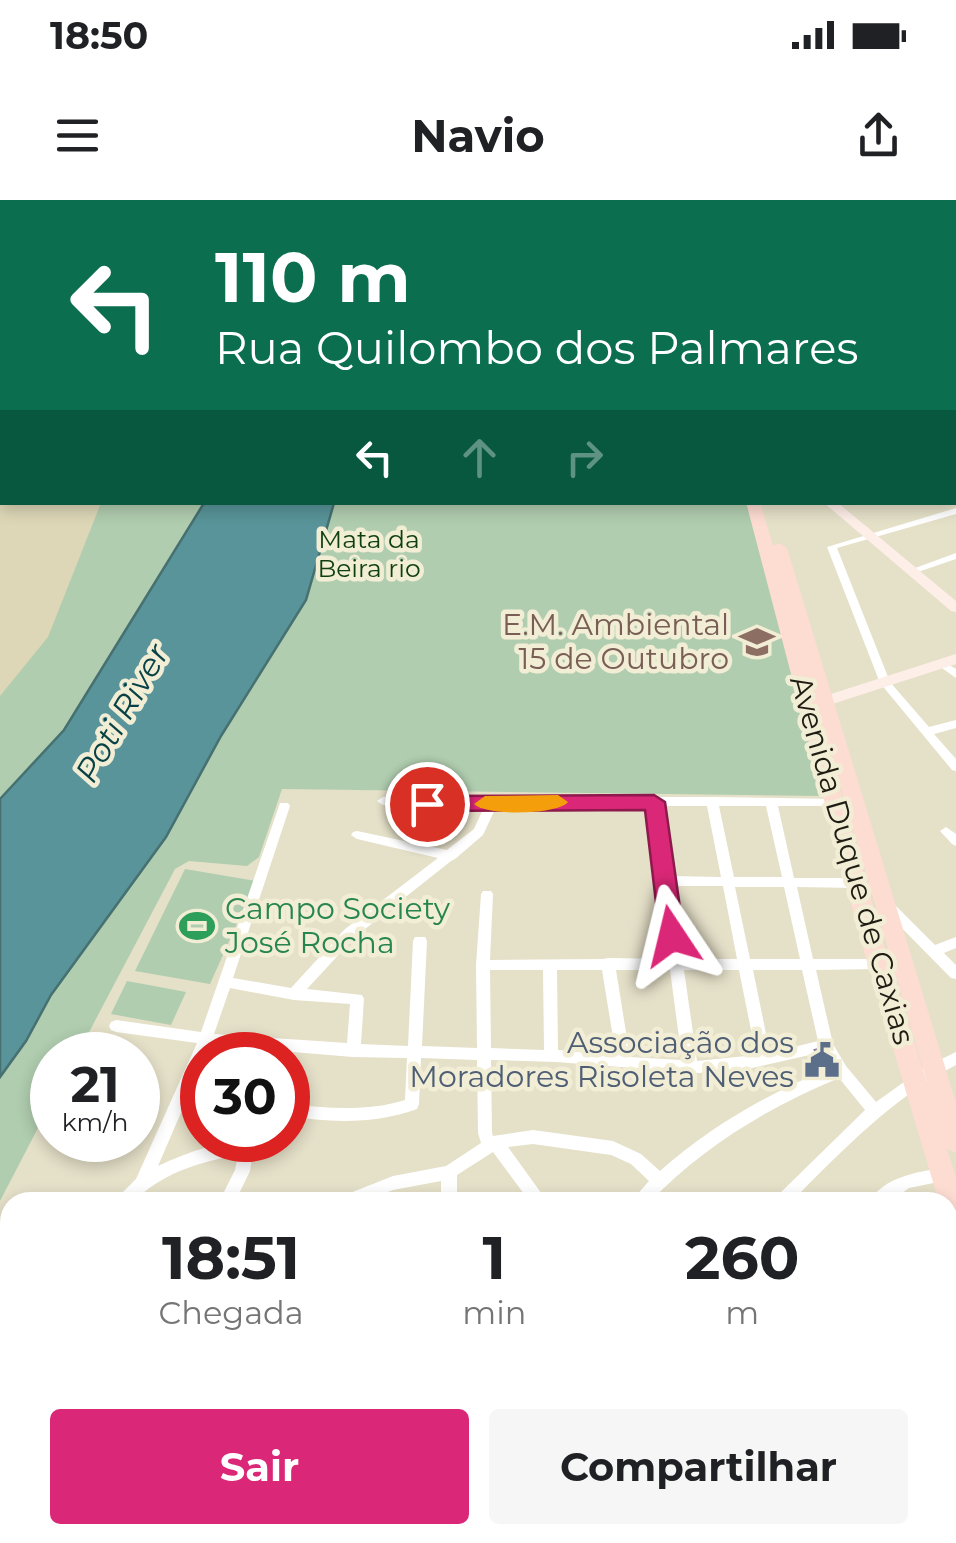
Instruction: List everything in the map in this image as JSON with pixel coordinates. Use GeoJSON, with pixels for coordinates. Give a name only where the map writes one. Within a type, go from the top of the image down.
{"type":"FeatureCollection","features":[{"type":"Feature","properties":{"kind":"main road","name":"Avenida Duque de Caxias"},"geometry":{"type":"LineString","coordinates":[[754,505],[884,902],[956,1142]]}},
{"type":"Feature","properties":{"kind":"main road","name":"Avenida Duque de Caxias"},"geometry":{"type":"LineString","coordinates":[[768,505],[817,704],[834,802],[878,964],[935,1069],[943,1175],[948,1192]]}},
{"type":"Feature","properties":{"kind":"street"},"geometry":{"type":"LineString","coordinates":[[837,505],[955,606]]}},
{"type":"Feature","properties":{"kind":"street"},"geometry":{"type":"LineString","coordinates":[[954,763],[886,682],[832,550],[834,544],[956,511]]}},
{"type":"Feature","properties":{"kind":"street"},"geometry":{"type":"LineString","coordinates":[[912,570],[956,556]]}},
{"type":"Feature","properties":{"kind":"street"},"geometry":{"type":"LineString","coordinates":[[817,704],[949,661],[956,676]]}},
{"type":"Feature","properties":{"kind":"street"},"geometry":{"type":"LineString","coordinates":[[926,732],[956,724]]}},
{"type":"Feature","properties":{"kind":"street"},"geometry":{"type":"LineString","coordinates":[[712,801],[764,1060]]}},
{"type":"Feature","properties":{"kind":"street"},"geometry":{"type":"LineString","coordinates":[[384,802],[834,802]]}},
{"type":"Feature","properties":{"kind":"street"},"geometry":{"type":"LineString","coordinates":[[654,802],[690,1064]]}},
{"type":"Feature","properties":{"kind":"street"},"geometry":{"type":"LineString","coordinates":[[771,802],[826,1045],[873,1109]]}},
{"type":"Feature","properties":{"kind":"street"},"geometry":{"type":"LineString","coordinates":[[294,994],[350,933],[479,832],[492,804]]}},
{"type":"Feature","properties":{"kind":"street"},"geometry":{"type":"LineString","coordinates":[[208,1032],[284,806]]}},
{"type":"Feature","properties":{"kind":"street"},"geometry":{"type":"LineString","coordinates":[[356,835],[451,856]]}},
{"type":"Feature","properties":{"kind":"street"},"geometry":{"type":"LineString","coordinates":[[663,881],[856,884]]}},
{"type":"Feature","properties":{"kind":"street"},"geometry":{"type":"LineString","coordinates":[[487,894],[485,1133],[531,1192]]}},
{"type":"Feature","properties":{"kind":"street"},"geometry":{"type":"LineString","coordinates":[[884,902],[956,974]]}},
{"type":"Feature","properties":{"kind":"street"},"geometry":{"type":"LineString","coordinates":[[310,1113],[402,1108],[412,1104],[420,941]]}},
{"type":"Feature","properties":{"kind":"street"},"geometry":{"type":"LineString","coordinates":[[936,951],[956,942]]}},
{"type":"Feature","properties":{"kind":"street"},"geometry":{"type":"LineString","coordinates":[[608,963],[624,1061]]}},
{"type":"Feature","properties":{"kind":"street"},"geometry":{"type":"LineString","coordinates":[[484,964],[878,964]]}},
{"type":"Feature","properties":{"kind":"street"},"geometry":{"type":"LineString","coordinates":[[550,964],[551,1056]]}},
{"type":"Feature","properties":{"kind":"street"},"geometry":{"type":"LineString","coordinates":[[226,982],[294,994],[356,998],[354,1051]]}},
{"type":"Feature","properties":{"kind":"street"},"geometry":{"type":"LineString","coordinates":[[116,1026],[180,1036]]}},
{"type":"Feature","properties":{"kind":"street"},"geometry":{"type":"LineString","coordinates":[[310,1048],[723,1066],[826,1045]]}},
{"type":"Feature","properties":{"kind":"street"},"geometry":{"type":"LineString","coordinates":[[791,1192],[873,1109],[935,1069]]}},
{"type":"Feature","properties":{"kind":"street"},"geometry":{"type":"LineString","coordinates":[[649,1192],[659,1180],[775,1101],[841,1070]]}},
{"type":"Feature","properties":{"kind":"street"},"geometry":{"type":"LineString","coordinates":[[134,1192],[143,1182],[180,1103]]}},
{"type":"Feature","properties":{"kind":"street"},"geometry":{"type":"LineString","coordinates":[[372,1192],[449,1172],[492,1143],[533,1137],[613,1148],[636,1159],[659,1180]]}},
{"type":"Feature","properties":{"kind":"street"},"geometry":{"type":"LineString","coordinates":[[143,1182],[185,1162]]}},
{"type":"Feature","properties":{"kind":"street"},"geometry":{"type":"LineString","coordinates":[[233,1192],[244,1162]]}},
{"type":"Feature","properties":{"kind":"street"},"geometry":{"type":"LineString","coordinates":[[449,1172],[449,1192]]}},
{"type":"Feature","properties":{"kind":"street"},"geometry":{"type":"LineString","coordinates":[[891,1192],[906,1181],[943,1175]]}},
{"type":"Feature","properties":{"kind":"shaded area"},"geometry":{"type":"Polygon","coordinates":[[[0,505],[203,505],[102,673],[0,799],[0,505]]]}},
{"type":"Feature","properties":{"kind":"green space"},"geometry":{"type":"Polygon","coordinates":[[[100,505],[203,505],[64,730],[0,799],[0,696],[48,637],[100,505]]]}},
{"type":"Feature","properties":{"kind":"green space","name":"Mata da Beira rio"},"geometry":{"type":"Polygon","coordinates":[[[333,505],[749,505],[825,796],[282,789],[259,857],[247,866],[189,861],[175,869],[89,1032],[31,1032],[51,995],[166,837],[221,736],[306,600],[333,505]]]}},
{"type":"Feature","properties":{"kind":"green space","name":"Campo Society José Rocha"},"geometry":{"type":"Polygon","coordinates":[[[185,869],[256,881],[210,984],[135,971],[185,869]]]}},
{"type":"Feature","properties":{"kind":"green space"},"geometry":{"type":"Polygon","coordinates":[[[127,981],[186,992],[171,1025],[111,1014],[127,981]]]}},
{"type":"Feature","properties":{"kind":"green space"},"geometry":{"type":"Polygon","coordinates":[[[30,1034],[30,1143],[5,1192],[0,1192],[0,1077],[30,1034]]]}},
{"type":"Feature","properties":{"kind":"water","name":"Poti River"},"geometry":{"type":"Polygon","coordinates":[[[203,505],[333,505],[306,600],[221,736],[166,837],[51,995],[26,1041],[0,1077],[0,799],[64,730],[203,505]]]}},
{"type":"Feature","properties":{"kind":"building"},"geometry":{"type":"Polygon","coordinates":[[[824,1048],[830,1057],[821,1061],[815,1050],[824,1048]]]}},
{"type":"Feature","properties":{"kind":"slow traffic"},"geometry":{"type":"LineString","coordinates":[[485,804],[558,802]]}},
{"type":"Feature","properties":{"kind":"place","name":"E.M. Ambiental 15 de Outubro"},"geometry":{"type":"Point","coordinates":[757,642]}},
{"type":"Feature","properties":{"kind":"place","name":"Campo Society José Rocha"},"geometry":{"type":"Point","coordinates":[197,926]}},
{"type":"Feature","properties":{"kind":"place","name":"Associação dos Moradores Risoleta Neves"},"geometry":{"type":"Point","coordinates":[822,1060]}},
{"type":"Feature","properties":{"kind":"route"},"geometry":{"type":"LineString","coordinates":[[427,804],[654,802],[672,936]]}}]}
